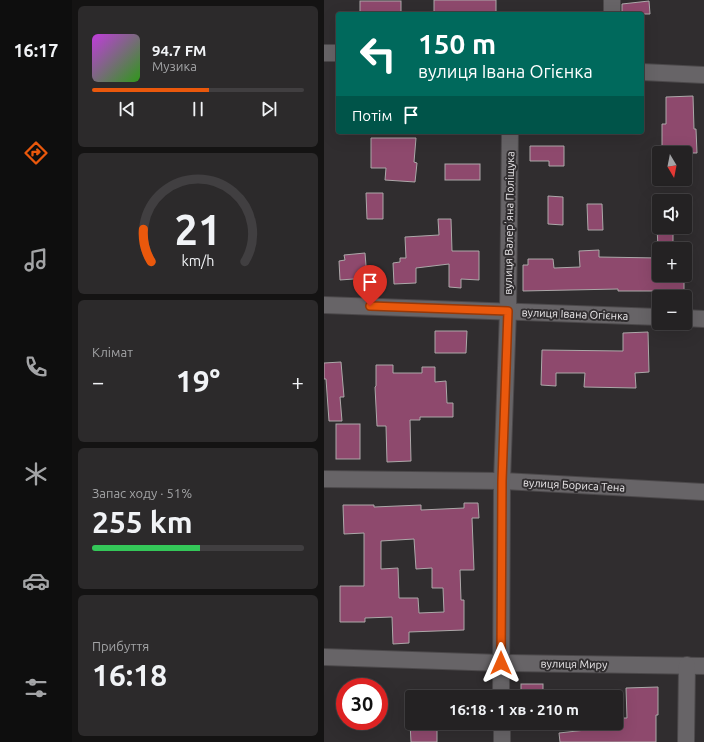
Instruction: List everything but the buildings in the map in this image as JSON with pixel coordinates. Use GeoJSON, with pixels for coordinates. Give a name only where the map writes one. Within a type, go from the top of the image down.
{"type":"FeatureCollection","features":[{"type":"Feature","properties":{"kind":"street"},"geometry":{"type":"LineString","coordinates":[[612,0],[612,12]]}},
{"type":"Feature","properties":{"kind":"street"},"geometry":{"type":"LineString","coordinates":[[324,53],[336,53]]}},
{"type":"Feature","properties":{"kind":"street"},"geometry":{"type":"LineString","coordinates":[[644,72],[704,75]]}},
{"type":"Feature","properties":{"kind":"street","name":"вулиця Валерʼяна Поліщука"},"geometry":{"type":"LineString","coordinates":[[502,690],[502,481],[508,311],[510,134]]}},
{"type":"Feature","properties":{"kind":"street","name":"вулиця Івана Огієнка"},"geometry":{"type":"LineString","coordinates":[[324,305],[652,317]]}},
{"type":"Feature","properties":{"kind":"street"},"geometry":{"type":"LineString","coordinates":[[692,318],[704,319]]}},
{"type":"Feature","properties":{"kind":"street","name":"вулиця Бориса Тена"},"geometry":{"type":"LineString","coordinates":[[324,479],[502,481],[704,492]]}},
{"type":"Feature","properties":{"kind":"street","name":"вулиця Миру"},"geometry":{"type":"LineString","coordinates":[[324,657],[501,663],[704,666]]}},
{"type":"Feature","properties":{"kind":"street"},"geometry":{"type":"LineString","coordinates":[[686,742],[687,665]]}},
{"type":"Feature","properties":{"kind":"street"},"geometry":{"type":"LineString","coordinates":[[502,730],[502,742]]}},
{"type":"Feature","properties":{"kind":"route"},"geometry":{"type":"LineString","coordinates":[[370,306],[508,311],[502,481],[501,663]]}}]}
